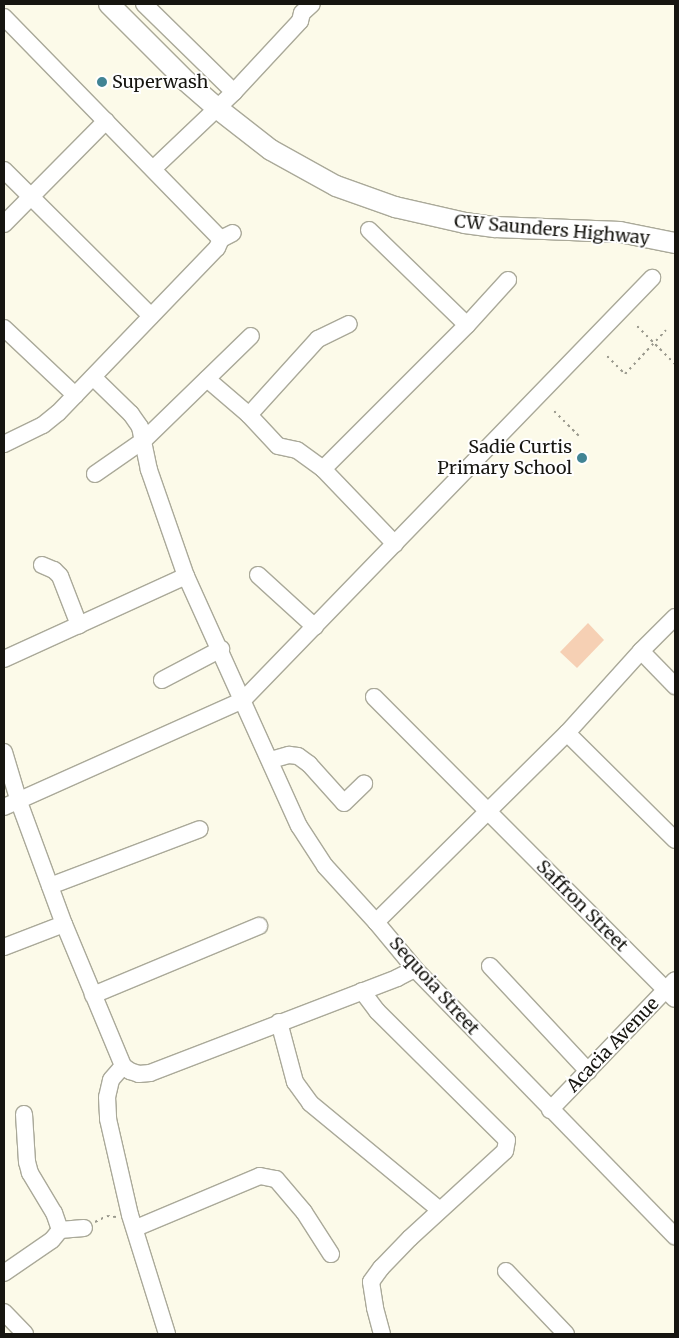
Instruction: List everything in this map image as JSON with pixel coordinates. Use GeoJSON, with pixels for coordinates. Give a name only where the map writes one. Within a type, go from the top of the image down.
{"type":"FeatureCollection","features":[{"type":"Feature","properties":{"kind":"main road","name":"CW Saunders Highway"},"geometry":{"type":"LineString","coordinates":[[109,4],[187,82],[271,150],[301,168],[357,194],[435,218],[473,224],[620,232],[675,243]]}},
{"type":"Feature","properties":{"kind":"street"},"geometry":{"type":"LineString","coordinates":[[144,4],[234,92]]}},
{"type":"Feature","properties":{"kind":"street"},"geometry":{"type":"LineString","coordinates":[[153,169],[234,92],[300,21],[302,12],[312,4]]}},
{"type":"Feature","properties":{"kind":"street"},"geometry":{"type":"LineString","coordinates":[[4,17],[153,169],[227,236],[93,377],[43,425],[4,444]]}},
{"type":"Feature","properties":{"kind":"street"},"geometry":{"type":"LineString","coordinates":[[4,224],[30,195],[106,121]]}},
{"type":"Feature","properties":{"kind":"street"},"geometry":{"type":"LineString","coordinates":[[4,170],[151,316]]}},
{"type":"Feature","properties":{"kind":"street"},"geometry":{"type":"LineString","coordinates":[[369,230],[467,325]]}},
{"type":"Feature","properties":{"kind":"street"},"geometry":{"type":"LineString","coordinates":[[11,804],[243,700],[652,278]]}},
{"type":"Feature","properties":{"kind":"street"},"geometry":{"type":"LineString","coordinates":[[323,469],[467,325],[508,280]]}},
{"type":"Feature","properties":{"kind":"street"},"geometry":{"type":"LineString","coordinates":[[249,414],[318,339],[349,324]]}},
{"type":"Feature","properties":{"kind":"street"},"geometry":{"type":"LineString","coordinates":[[4,328],[75,395]]}},
{"type":"Feature","properties":{"kind":"street"},"geometry":{"type":"LineString","coordinates":[[95,474],[144,440],[252,336]]}},
{"type":"Feature","properties":{"kind":"street","name":"Sequoia Street"},"geometry":{"type":"LineString","coordinates":[[93,377],[131,414],[140,427],[150,470],[186,576],[221,649],[299,826],[325,866],[376,922],[415,969],[550,1110],[675,1236]]}},
{"type":"Feature","properties":{"kind":"street"},"geometry":{"type":"LineString","coordinates":[[207,379],[249,414],[278,446],[297,450],[323,469],[395,544]]}},
{"type":"Feature","properties":{"kind":"street"},"geometry":{"type":"LineString","coordinates":[[42,565],[54,570],[60,576],[79,625]]}},
{"type":"Feature","properties":{"kind":"street"},"geometry":{"type":"LineString","coordinates":[[258,575],[315,627]]}},
{"type":"Feature","properties":{"kind":"street"},"geometry":{"type":"LineString","coordinates":[[4,659],[186,576]]}},
{"type":"Feature","properties":{"kind":"street"},"geometry":{"type":"LineString","coordinates":[[376,922],[567,733],[640,651],[675,617]]}},
{"type":"Feature","properties":{"kind":"street"},"geometry":{"type":"LineString","coordinates":[[162,680],[221,649]]}},
{"type":"Feature","properties":{"kind":"street"},"geometry":{"type":"LineString","coordinates":[[640,651],[675,686]]}},
{"type":"Feature","properties":{"kind":"street","name":"Saffron Street"},"geometry":{"type":"LineString","coordinates":[[374,697],[488,812],[672,990]]}},
{"type":"Feature","properties":{"kind":"street"},"geometry":{"type":"LineString","coordinates":[[567,733],[675,840]]}},
{"type":"Feature","properties":{"kind":"street"},"geometry":{"type":"LineString","coordinates":[[4,752],[11,804],[50,886],[123,1066],[130,1071],[139,1074],[150,1072],[397,978],[415,969]]}},
{"type":"Feature","properties":{"kind":"street"},"geometry":{"type":"LineString","coordinates":[[271,760],[289,755],[298,756],[309,764],[344,804],[364,784]]}},
{"type":"Feature","properties":{"kind":"street"},"geometry":{"type":"LineString","coordinates":[[50,886],[200,829]]}},
{"type":"Feature","properties":{"kind":"street"},"geometry":{"type":"LineString","coordinates":[[4,947],[64,924]]}},
{"type":"Feature","properties":{"kind":"street"},"geometry":{"type":"LineString","coordinates":[[93,995],[259,926]]}},
{"type":"Feature","properties":{"kind":"street"},"geometry":{"type":"LineString","coordinates":[[490,966],[588,1071]]}},
{"type":"Feature","properties":{"kind":"street","name":"Acacia Avenue"},"geometry":{"type":"LineString","coordinates":[[550,1110],[672,990]]}},
{"type":"Feature","properties":{"kind":"street"},"geometry":{"type":"LineString","coordinates":[[362,991],[377,1011],[507,1140],[505,1151],[440,1210],[381,1268],[371,1282],[382,1334]]}},
{"type":"Feature","properties":{"kind":"street"},"geometry":{"type":"LineString","coordinates":[[279,1022],[295,1082],[310,1103],[440,1210]]}},
{"type":"Feature","properties":{"kind":"street"},"geometry":{"type":"LineString","coordinates":[[123,1066],[111,1080],[107,1098],[108,1119],[133,1221],[167,1334]]}},
{"type":"Feature","properties":{"kind":"street"},"geometry":{"type":"LineString","coordinates":[[24,1114],[27,1162],[30,1173],[54,1213],[60,1230]]}},
{"type":"Feature","properties":{"kind":"street"},"geometry":{"type":"LineString","coordinates":[[133,1221],[260,1176],[276,1179],[304,1212],[331,1254]]}},
{"type":"Feature","properties":{"kind":"street"},"geometry":{"type":"LineString","coordinates":[[4,1273],[52,1240],[60,1230],[84,1228]]}},
{"type":"Feature","properties":{"kind":"street"},"geometry":{"type":"LineString","coordinates":[[506,1271],[566,1334]]}},
{"type":"Feature","properties":{"kind":"street"},"geometry":{"type":"LineString","coordinates":[[4,1312],[25,1334]]}},
{"type":"Feature","properties":{"kind":"path"},"geometry":{"type":"LineString","coordinates":[[637,326],[675,364]]}},
{"type":"Feature","properties":{"kind":"path"},"geometry":{"type":"LineString","coordinates":[[608,356],[625,374],[666,330]]}},
{"type":"Feature","properties":{"kind":"path"},"geometry":{"type":"LineString","coordinates":[[554,411],[579,436]]}},
{"type":"Feature","properties":{"kind":"path"},"geometry":{"type":"LineString","coordinates":[[84,1228],[107,1216],[133,1221]]}},
{"type":"Feature","properties":{"kind":"shaded area"},"geometry":{"type":"Polygon","coordinates":[[[588,623],[604,640],[577,668],[560,652],[588,623]]]}},
{"type":"Feature","properties":{"kind":"place","name":"Superwash"},"geometry":{"type":"Point","coordinates":[102,82]}},
{"type":"Feature","properties":{"kind":"place","name":"Sadie Curtis Primary School"},"geometry":{"type":"Point","coordinates":[582,458]}}]}
